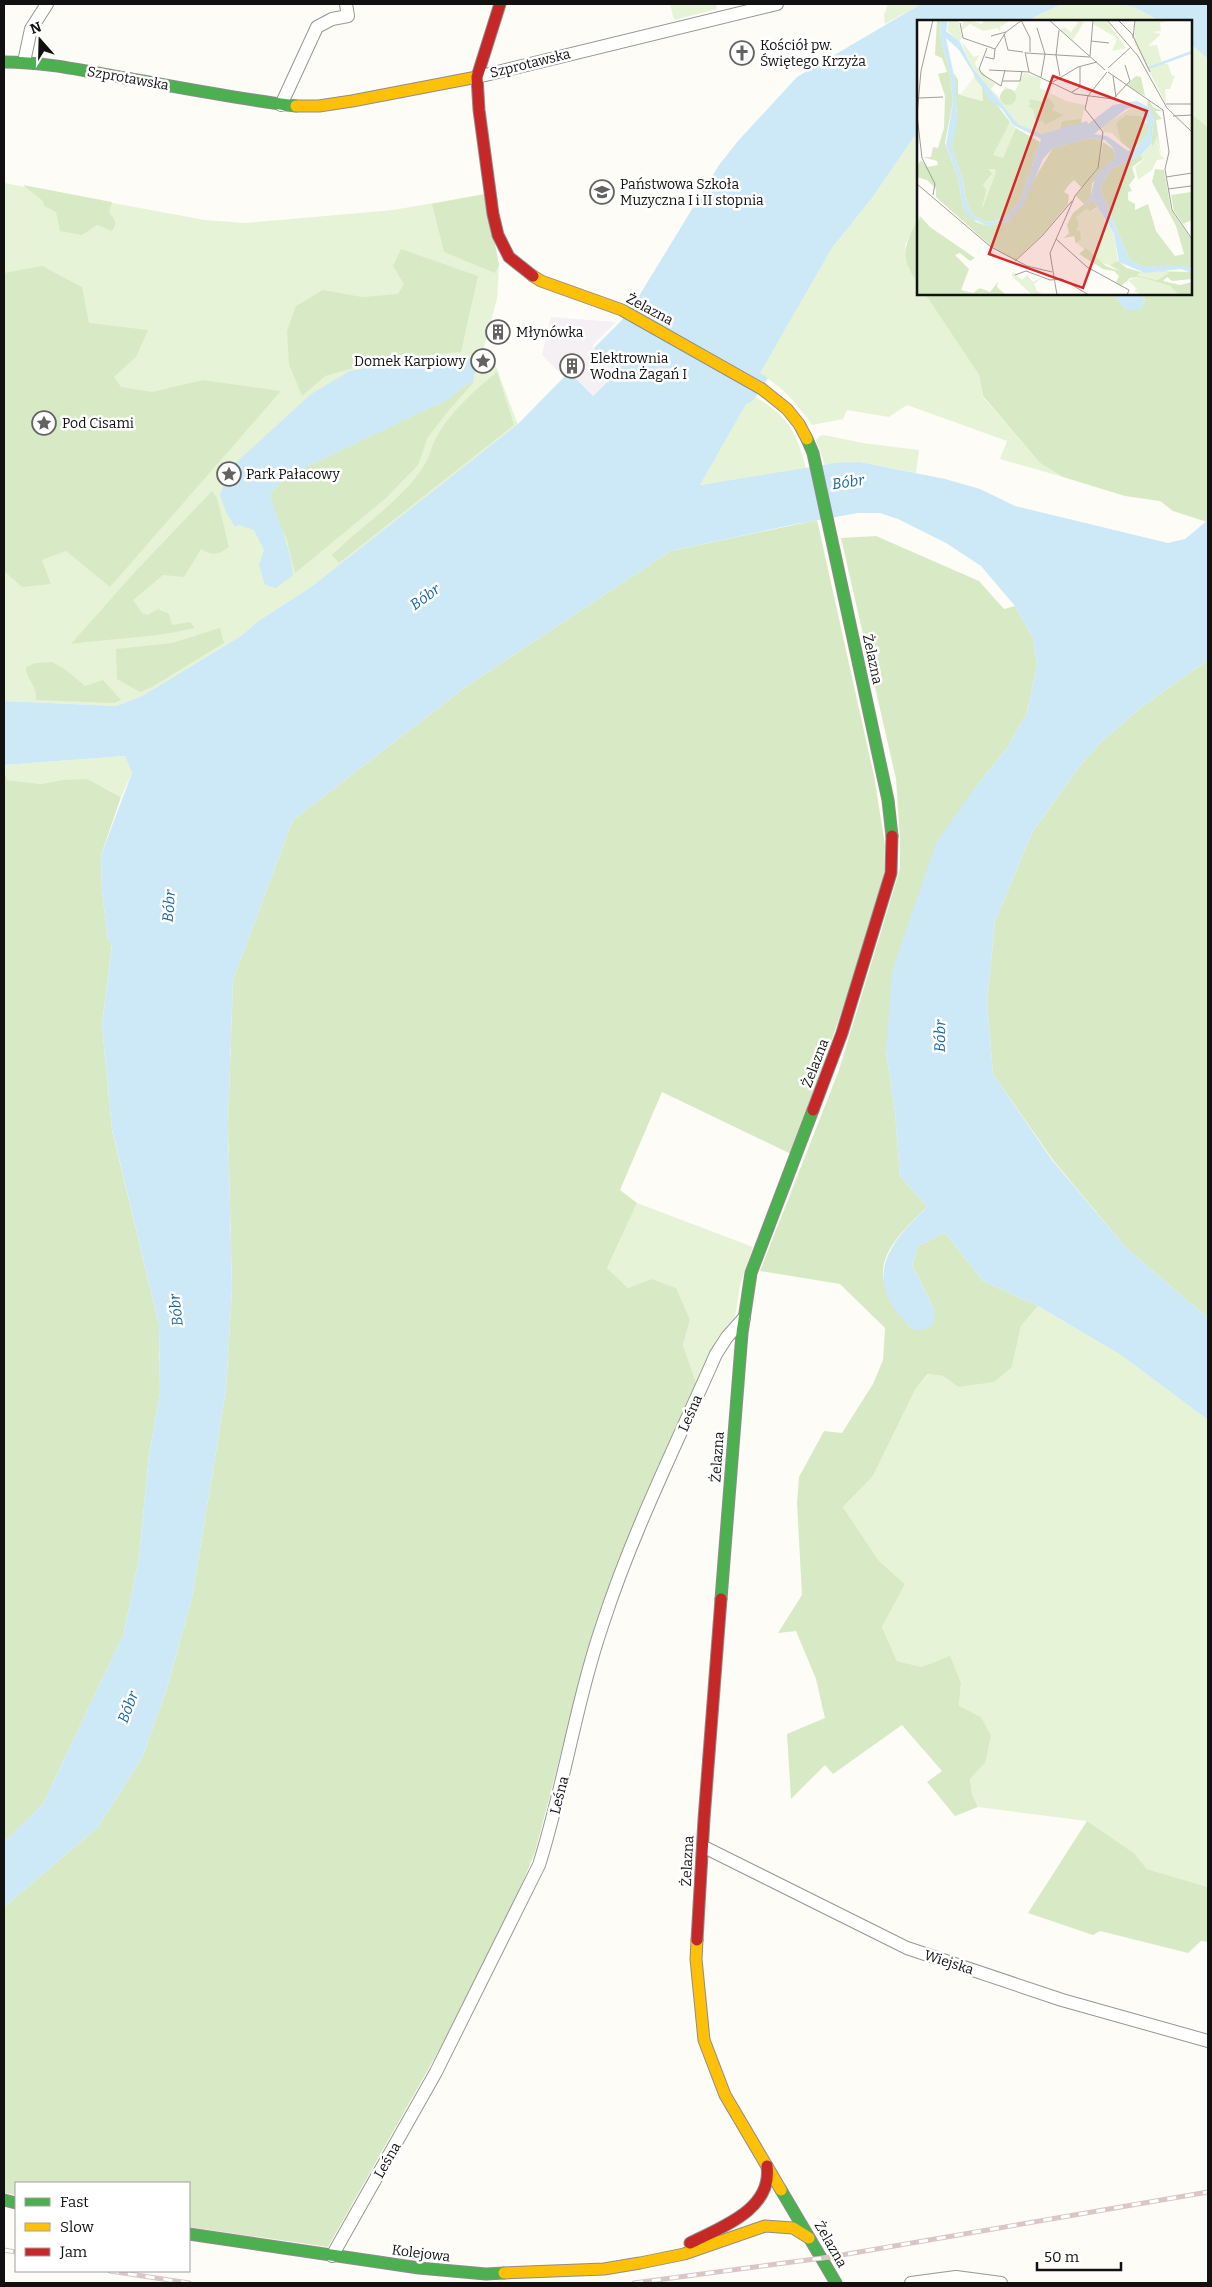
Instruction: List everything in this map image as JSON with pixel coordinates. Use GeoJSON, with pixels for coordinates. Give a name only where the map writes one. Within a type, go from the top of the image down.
{"type":"FeatureCollection","features":[{"type":"Feature","properties":{"kind":"street"},"geometry":{"type":"LineString","coordinates":[[24,62],[31,29],[47,4]]}},
{"type":"Feature","properties":{"kind":"street","name":"Żelazna"},"geometry":{"type":"LineString","coordinates":[[500,4],[477,77],[479,110],[493,214],[498,235],[509,257],[541,281],[622,310],[762,389],[794,414],[805,432],[813,453],[888,800],[894,858],[842,1033],[751,1273],[744,1318],[704,1819],[704,1847],[696,1960],[704,2040],[725,2095],[836,2283]]}},
{"type":"Feature","properties":{"kind":"street","name":"Szprotawska"},"geometry":{"type":"LineString","coordinates":[[4,62],[24,62],[77,69],[281,105],[319,106],[477,77],[777,4]]}},
{"type":"Feature","properties":{"kind":"street"},"geometry":{"type":"LineString","coordinates":[[281,105],[317,27],[347,10]]}},
{"type":"Feature","properties":{"kind":"street","name":"Leśna"},"geometry":{"type":"LineString","coordinates":[[332,2256],[436,2072],[539,1865],[550,1831],[595,1647],[638,1528],[716,1354],[727,1337],[744,1318]]}},
{"type":"Feature","properties":{"kind":"street","name":"Wiejska"},"geometry":{"type":"LineString","coordinates":[[704,1847],[907,1948],[1062,2000],[1208,2042]]}},
{"type":"Feature","properties":{"kind":"street","name":"Kolejowa"},"geometry":{"type":"LineString","coordinates":[[752,2209],[762,2197],[770,2182],[766,2163]]}},
{"type":"Feature","properties":{"kind":"street","name":"Kolejowa"},"geometry":{"type":"LineString","coordinates":[[652,2261],[772,2200],[788,2202]]}},
{"type":"Feature","properties":{"kind":"street","name":"Kolejowa"},"geometry":{"type":"LineString","coordinates":[[190,2234],[419,2268],[486,2274],[604,2269],[652,2261],[706,2247],[756,2228],[779,2213],[788,2202]]}},
{"type":"Feature","properties":{"kind":"street","name":"Kolejowa"},"geometry":{"type":"LineString","coordinates":[[756,2228],[783,2226],[799,2231],[810,2238]]}},
{"type":"Feature","properties":{"kind":"street"},"geometry":{"type":"LineString","coordinates":[[911,2283],[956,2277],[1001,2283]]}},
{"type":"Feature","properties":{"kind":"shaded area","name":"Elektrownia Wodna Żagań I"},"geometry":{"type":"Polygon","coordinates":[[[551,317],[616,322],[592,346],[617,373],[593,396],[569,372],[564,377],[542,355],[551,317]]]}},
{"type":"Feature","properties":{"kind":"green space"},"geometry":{"type":"Polygon","coordinates":[[[670,4],[716,4],[717,9],[674,20],[670,4]]]}},
{"type":"Feature","properties":{"kind":"green space"},"geometry":{"type":"Polygon","coordinates":[[[888,4],[921,4],[885,24],[884,15],[888,4]]]}},
{"type":"Feature","properties":{"kind":"green space"},"geometry":{"type":"Polygon","coordinates":[[[1062,4],[1120,4],[1136,8],[1158,20],[1028,20],[1062,4]]]}},
{"type":"Feature","properties":{"kind":"green space"},"geometry":{"type":"Polygon","coordinates":[[[1192,45],[1208,59],[1208,127],[1192,115],[1192,45]]]}},
{"type":"Feature","properties":{"kind":"green space"},"geometry":{"type":"Polygon","coordinates":[[[1192,115],[1208,127],[1207,522],[1173,511],[1160,501],[1125,496],[1063,477],[1040,463],[983,396],[979,375],[926,295],[1115,295],[1126,310],[1140,310],[1145,301],[1142,295],[1192,295],[1192,115]]]}},
{"type":"Feature","properties":{"kind":"green space"},"geometry":{"type":"Polygon","coordinates":[[[917,132],[917,220],[905,245],[909,269],[917,282],[917,295],[926,295],[979,375],[983,397],[1040,463],[1063,477],[1000,459],[1007,441],[907,405],[889,417],[847,410],[843,419],[812,425],[801,410],[775,383],[759,374],[832,248],[872,198],[917,132]]]}},
{"type":"Feature","properties":{"kind":"green space","name":"Park Pałacowy"},"geometry":{"type":"Polygon","coordinates":[[[4,183],[205,220],[245,223],[393,210],[485,194],[499,265],[497,299],[481,358],[495,364],[518,425],[311,587],[260,620],[241,636],[142,696],[116,706],[4,701],[4,183]]]}},
{"type":"Feature","properties":{"kind":"green space"},"geometry":{"type":"Polygon","coordinates":[[[23,185],[112,202],[109,212],[113,217],[115,226],[112,231],[97,225],[82,235],[60,231],[56,212],[44,206],[43,201],[23,185]]]}},
{"type":"Feature","properties":{"kind":"green space"},"geometry":{"type":"Polygon","coordinates":[[[485,194],[499,265],[495,273],[444,252],[432,204],[485,194]]]}},
{"type":"Feature","properties":{"kind":"green space"},"geometry":{"type":"Polygon","coordinates":[[[917,220],[917,282],[906,258],[909,237],[917,220]]]}},
{"type":"Feature","properties":{"kind":"green space"},"geometry":{"type":"Polygon","coordinates":[[[401,249],[478,276],[461,352],[382,360],[325,376],[302,396],[289,364],[287,331],[296,306],[323,290],[362,297],[398,294],[404,284],[393,266],[401,249]]]}},
{"type":"Feature","properties":{"kind":"green space"},"geometry":{"type":"Polygon","coordinates":[[[42,266],[82,287],[89,323],[148,330],[136,357],[114,377],[121,387],[152,392],[203,380],[281,391],[110,587],[66,551],[42,560],[51,584],[22,587],[4,571],[4,273],[42,266]]]}},
{"type":"Feature","properties":{"kind":"green space"},"geometry":{"type":"Polygon","coordinates":[[[497,372],[514,425],[339,563],[332,555],[405,490],[427,461],[440,430],[447,421],[471,395],[497,372]]]}},
{"type":"Feature","properties":{"kind":"green space"},"geometry":{"type":"Polygon","coordinates":[[[470,382],[473,383],[428,437],[418,465],[385,499],[295,573],[287,540],[278,522],[270,494],[287,476],[447,400],[470,382]]]}},
{"type":"Feature","properties":{"kind":"green space"},"geometry":{"type":"Polygon","coordinates":[[[756,397],[776,411],[790,427],[799,445],[806,469],[700,485],[746,403],[753,401],[756,397]]]}},
{"type":"Feature","properties":{"kind":"green space"},"geometry":{"type":"Polygon","coordinates":[[[824,435],[863,443],[919,450],[916,473],[860,462],[825,465],[816,440],[824,435]]]}},
{"type":"Feature","properties":{"kind":"green space"},"geometry":{"type":"Polygon","coordinates":[[[212,491],[217,498],[229,547],[215,554],[201,549],[184,577],[163,575],[133,600],[142,613],[148,615],[158,609],[169,614],[172,625],[190,622],[195,628],[164,634],[71,644],[134,573],[212,491]]]}},
{"type":"Feature","properties":{"kind":"green space"},"geometry":{"type":"Polygon","coordinates":[[[817,520],[874,776],[885,845],[884,872],[872,926],[791,1154],[662,1092],[620,1190],[637,1203],[607,1268],[628,1288],[651,1279],[676,1288],[690,1320],[683,1345],[698,1388],[615,1571],[594,1628],[535,1852],[515,1901],[447,2036],[328,2247],[190,2227],[190,2182],[15,2182],[15,2195],[4,2193],[4,1907],[98,1827],[142,1758],[167,1688],[192,1598],[226,1390],[232,1288],[228,1125],[233,980],[293,820],[467,686],[671,551],[817,520]]]}},
{"type":"Feature","properties":{"kind":"green space"},"geometry":{"type":"Polygon","coordinates":[[[876,536],[979,581],[1004,609],[1015,606],[1033,638],[1037,665],[1027,713],[1005,751],[974,789],[886,1052],[895,1111],[900,1176],[927,1207],[896,1240],[885,1260],[883,1270],[888,1292],[911,1329],[935,1311],[912,1265],[918,1246],[945,1233],[983,1281],[1038,1306],[1021,1326],[1012,1367],[994,1382],[958,1387],[943,1376],[928,1374],[916,1388],[873,1476],[843,1507],[879,1561],[905,1584],[882,1627],[897,1661],[922,1667],[950,1656],[961,1683],[959,1706],[981,1717],[991,1736],[985,1763],[970,1779],[972,1794],[978,1807],[955,1816],[927,1782],[942,1771],[902,1725],[833,1774],[825,1765],[791,1799],[787,1734],[825,1718],[816,1679],[796,1631],[778,1633],[802,1595],[797,1503],[799,1477],[824,1431],[842,1433],[873,1384],[883,1360],[885,1328],[840,1284],[760,1271],[839,1070],[900,869],[896,779],[841,538],[876,536]]]}},
{"type":"Feature","properties":{"kind":"green space"},"geometry":{"type":"Polygon","coordinates":[[[220,628],[224,643],[152,687],[140,692],[117,679],[116,649],[172,643],[220,628]]]}},
{"type":"Feature","properties":{"kind":"green space"},"geometry":{"type":"Polygon","coordinates":[[[1208,660],[1208,1318],[1126,1248],[1053,1160],[993,1074],[987,1003],[995,921],[1033,831],[1083,762],[1102,741],[1143,706],[1208,660]]]}},
{"type":"Feature","properties":{"kind":"green space"},"geometry":{"type":"Polygon","coordinates":[[[52,662],[66,670],[85,686],[103,680],[121,700],[114,703],[36,700],[35,691],[26,667],[36,663],[52,662]]]}},
{"type":"Feature","properties":{"kind":"green space"},"geometry":{"type":"Polygon","coordinates":[[[125,756],[132,773],[121,797],[107,789],[62,780],[41,784],[6,780],[4,765],[125,756]]]}},
{"type":"Feature","properties":{"kind":"green space"},"geometry":{"type":"Polygon","coordinates":[[[4,770],[7,780],[41,784],[62,780],[87,779],[121,797],[101,855],[102,891],[108,941],[112,944],[102,1025],[112,1130],[159,1325],[160,1393],[149,1455],[139,1557],[124,1633],[43,1804],[4,1842],[4,770]]]}},
{"type":"Feature","properties":{"kind":"green space"},"geometry":{"type":"Polygon","coordinates":[[[637,1203],[753,1247],[740,1285],[735,1317],[717,1338],[698,1388],[683,1345],[690,1320],[651,1279],[628,1288],[607,1268],[637,1203]]]}},
{"type":"Feature","properties":{"kind":"green space"},"geometry":{"type":"Polygon","coordinates":[[[1038,1306],[1121,1355],[1208,1420],[1208,1887],[1147,1869],[1134,1853],[1087,1821],[978,1807],[972,1794],[970,1779],[985,1763],[981,1717],[959,1707],[961,1683],[922,1667],[897,1661],[882,1627],[905,1584],[879,1561],[843,1507],[873,1476],[916,1388],[929,1374],[943,1376],[958,1387],[1012,1367],[1021,1326],[1038,1306]]]}},
{"type":"Feature","properties":{"kind":"green space"},"geometry":{"type":"Polygon","coordinates":[[[1087,1821],[1134,1853],[1147,1869],[1208,1887],[1208,1942],[1201,1941],[1188,1953],[1100,1931],[1093,1935],[1028,1913],[1087,1821]]]}},
{"type":"Feature","properties":{"kind":"water","name":"Bóbr"},"geometry":{"type":"Polygon","coordinates":[[[921,4],[1062,4],[1028,20],[917,20],[917,132],[872,198],[832,248],[760,373],[768,378],[753,401],[746,404],[700,485],[836,463],[860,462],[945,479],[980,489],[1015,506],[1168,543],[1185,539],[1208,520],[1208,660],[1143,706],[1102,741],[1083,762],[1033,831],[995,921],[987,1003],[993,1074],[1052,1160],[1126,1248],[1208,1318],[1208,1420],[1121,1355],[1038,1306],[983,1281],[945,1233],[918,1246],[912,1265],[935,1311],[933,1325],[923,1330],[911,1329],[891,1304],[885,1289],[884,1275],[886,1262],[891,1250],[907,1228],[927,1207],[900,1176],[895,1111],[886,1052],[892,972],[936,843],[974,789],[1005,751],[1027,713],[1037,665],[1033,638],[1015,606],[981,566],[946,543],[898,519],[880,513],[858,513],[796,524],[671,551],[467,686],[293,820],[233,980],[228,1125],[232,1288],[226,1390],[192,1598],[167,1688],[142,1758],[98,1827],[4,1907],[4,1842],[43,1804],[124,1633],[139,1557],[149,1455],[160,1393],[159,1325],[112,1129],[102,1025],[112,945],[108,941],[102,891],[101,855],[132,773],[125,756],[4,765],[4,701],[116,706],[142,696],[241,636],[260,620],[311,587],[517,425],[569,372],[593,396],[617,373],[594,348],[622,320],[639,296],[719,165],[738,141],[797,77],[921,4]]]}},
{"type":"Feature","properties":{"kind":"water"},"geometry":{"type":"Polygon","coordinates":[[[1120,4],[1208,4],[1208,59],[1192,45],[1192,20],[1158,20],[1136,8],[1120,4]]]}},
{"type":"Feature","properties":{"kind":"water"},"geometry":{"type":"Polygon","coordinates":[[[1115,295],[1142,295],[1145,301],[1140,310],[1126,310],[1115,295]]]}},
{"type":"Feature","properties":{"kind":"water"},"geometry":{"type":"Polygon","coordinates":[[[458,356],[469,358],[475,369],[473,383],[470,382],[447,400],[287,476],[270,494],[290,554],[293,575],[276,588],[265,585],[259,565],[264,550],[254,530],[239,525],[235,527],[226,512],[220,495],[229,469],[311,394],[350,371],[426,358],[458,356]]]}},
{"type":"Feature","properties":{"kind":"railway"},"geometry":{"type":"LineString","coordinates":[[634,2283],[830,2257],[1208,2192]]}},
{"type":"Feature","properties":{"kind":"railway"},"geometry":{"type":"LineString","coordinates":[[4,2250],[15,2252]]}},
{"type":"Feature","properties":{"kind":"railway"},"geometry":{"type":"LineString","coordinates":[[117,2272],[189,2283]]}},
{"type":"Feature","properties":{"kind":"traffic: fast"},"geometry":{"type":"LineString","coordinates":[[4,62],[65,67],[232,97],[296,106]]}},
{"type":"Feature","properties":{"kind":"traffic: fast"},"geometry":{"type":"LineString","coordinates":[[807,439],[813,453],[888,800],[892,836]]}},
{"type":"Feature","properties":{"kind":"traffic: fast"},"geometry":{"type":"LineString","coordinates":[[721,1599],[742,1333],[751,1273],[813,1110]]}},
{"type":"Feature","properties":{"kind":"traffic: fast"},"geometry":{"type":"LineString","coordinates":[[781,2190],[836,2283]]}},
{"type":"Feature","properties":{"kind":"traffic: fast"},"geometry":{"type":"LineString","coordinates":[[4,2200],[15,2203]]}},
{"type":"Feature","properties":{"kind":"traffic: fast"},"geometry":{"type":"LineString","coordinates":[[190,2234],[419,2268],[486,2274],[504,2273]]}},
{"type":"Feature","properties":{"kind":"traffic: slow"},"geometry":{"type":"LineString","coordinates":[[296,106],[319,106],[352,101],[477,77]]}},
{"type":"Feature","properties":{"kind":"traffic: slow"},"geometry":{"type":"LineString","coordinates":[[533,276],[541,281],[622,310],[762,389],[787,409],[799,424],[807,439]]}},
{"type":"Feature","properties":{"kind":"traffic: slow"},"geometry":{"type":"LineString","coordinates":[[697,1940],[696,1959],[704,2040],[725,2095],[781,2190]]}},
{"type":"Feature","properties":{"kind":"traffic: slow"},"geometry":{"type":"LineString","coordinates":[[504,2273],[604,2269],[640,2263],[684,2254],[765,2226],[793,2228],[809,2238]]}},
{"type":"Feature","properties":{"kind":"traffic: jam"},"geometry":{"type":"LineString","coordinates":[[500,4],[477,77],[479,110],[493,214],[498,235],[509,257],[533,276]]}},
{"type":"Feature","properties":{"kind":"traffic: jam"},"geometry":{"type":"LineString","coordinates":[[813,1110],[842,1033],[891,873],[892,836]]}},
{"type":"Feature","properties":{"kind":"traffic: jam"},"geometry":{"type":"LineString","coordinates":[[697,1940],[704,1819],[721,1599]]}},
{"type":"Feature","properties":{"kind":"traffic: jam"},"geometry":{"type":"LineString","coordinates":[[690,2243],[730,2223],[754,2205],[762,2194],[767,2181],[767,2166]]}},
{"type":"Feature","properties":{"kind":"place","name":"Kościół pw. Świętego Krzyża"},"geometry":{"type":"Point","coordinates":[742,53]}},
{"type":"Feature","properties":{"kind":"place","name":"Państwowa Szkoła Muzyczna I i II stopnia"},"geometry":{"type":"Point","coordinates":[602,192]}},
{"type":"Feature","properties":{"kind":"place","name":"Młynówka"},"geometry":{"type":"Point","coordinates":[498,332]}},
{"type":"Feature","properties":{"kind":"place","name":"Domek Karpiowy"},"geometry":{"type":"Point","coordinates":[483,361]}},
{"type":"Feature","properties":{"kind":"place","name":"Elektrownia Wodna Żagań I"},"geometry":{"type":"Point","coordinates":[572,366]}},
{"type":"Feature","properties":{"kind":"place","name":"Pod Cisami"},"geometry":{"type":"Point","coordinates":[44,423]}},
{"type":"Feature","properties":{"kind":"place","name":"Park Pałacowy"},"geometry":{"type":"Point","coordinates":[229,474]}}]}
